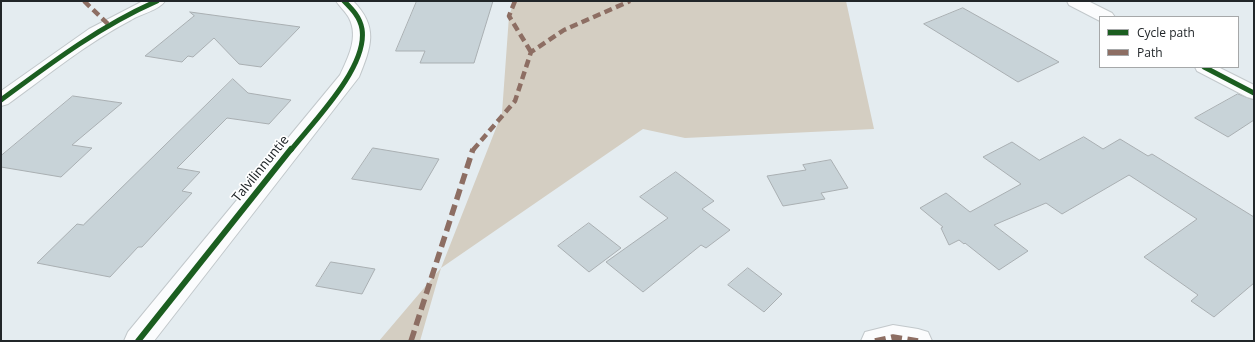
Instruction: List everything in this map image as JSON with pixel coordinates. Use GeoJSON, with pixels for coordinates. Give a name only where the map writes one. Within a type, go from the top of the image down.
{"type":"FeatureCollection","features":[{"type":"Feature","properties":{"kind":"street"},"geometry":{"type":"LineString","coordinates":[[1,100],[63,54],[108,24],[157,1]]}},
{"type":"Feature","properties":{"kind":"street","name":"Talvilinnuntie"},"geometry":{"type":"LineString","coordinates":[[138,341],[349,76],[359,52],[362,33],[360,20],[355,11],[344,1]]}},
{"type":"Feature","properties":{"kind":"street"},"geometry":{"type":"LineString","coordinates":[[1075,1],[1104,16]]}},
{"type":"Feature","properties":{"kind":"street"},"geometry":{"type":"LineString","coordinates":[[1206,68],[1254,93]]}},
{"type":"Feature","properties":{"kind":"street"},"geometry":{"type":"LineString","coordinates":[[876,341],[893,337],[918,341]]}},
{"type":"Feature","properties":{"kind":"shaded area"},"geometry":{"type":"Polygon","coordinates":[[[514,1],[846,1],[874,129],[685,138],[643,129],[441,268],[502,113],[509,16],[514,1]]]}},
{"type":"Feature","properties":{"kind":"shaded area"},"geometry":{"type":"Polygon","coordinates":[[[441,268],[420,341],[379,341],[441,268]]]}},
{"type":"Feature","properties":{"kind":"building"},"geometry":{"type":"Polygon","coordinates":[[[417,1],[493,1],[474,63],[420,63],[425,51],[396,51],[417,1]]]}},
{"type":"Feature","properties":{"kind":"building"},"geometry":{"type":"Polygon","coordinates":[[[963,8],[1059,62],[1018,82],[924,24],[963,8]]]}},
{"type":"Feature","properties":{"kind":"building"},"geometry":{"type":"Polygon","coordinates":[[[190,12],[300,27],[261,67],[239,64],[214,38],[193,57],[188,56],[182,62],[145,56],[194,16],[190,12]]]}},
{"type":"Feature","properties":{"kind":"building"},"geometry":{"type":"Polygon","coordinates":[[[233,79],[248,93],[291,100],[269,124],[227,118],[177,168],[200,172],[182,191],[192,193],[142,247],[138,247],[110,277],[37,263],[77,224],[83,225],[233,79]]]}},
{"type":"Feature","properties":{"kind":"building"},"geometry":{"type":"Polygon","coordinates":[[[1238,94],[1254,100],[1254,120],[1228,137],[1195,118],[1238,94]]]}},
{"type":"Feature","properties":{"kind":"building"},"geometry":{"type":"Polygon","coordinates":[[[73,96],[122,103],[72,145],[92,148],[61,177],[1,167],[1,156],[73,96]]]}},
{"type":"Feature","properties":{"kind":"building"},"geometry":{"type":"Polygon","coordinates":[[[1084,137],[1103,149],[1120,139],[1148,156],[1152,154],[1254,217],[1254,283],[1214,317],[1191,301],[1198,295],[1144,257],[1197,219],[1129,175],[1062,214],[1046,203],[994,225],[1028,251],[999,270],[959,240],[949,245],[941,228],[943,227],[920,208],[946,193],[970,212],[1021,184],[983,157],[1012,142],[1039,160],[1084,137]]]}},
{"type":"Feature","properties":{"kind":"building"},"geometry":{"type":"Polygon","coordinates":[[[373,148],[439,159],[421,190],[352,179],[373,148]]]}},
{"type":"Feature","properties":{"kind":"building"},"geometry":{"type":"Polygon","coordinates":[[[831,160],[848,188],[821,193],[825,199],[783,206],[767,176],[806,170],[803,165],[831,160]]]}},
{"type":"Feature","properties":{"kind":"building"},"geometry":{"type":"Polygon","coordinates":[[[676,172],[714,201],[702,209],[730,230],[706,248],[701,245],[643,292],[606,262],[668,218],[640,197],[676,172]]]}},
{"type":"Feature","properties":{"kind":"building"},"geometry":{"type":"Polygon","coordinates":[[[589,223],[621,248],[589,272],[558,246],[589,223]]]}},
{"type":"Feature","properties":{"kind":"building"},"geometry":{"type":"Polygon","coordinates":[[[331,262],[375,269],[362,294],[316,286],[331,262]]]}},
{"type":"Feature","properties":{"kind":"building"},"geometry":{"type":"Polygon","coordinates":[[[748,268],[782,294],[764,312],[728,285],[748,268]]]}},
{"type":"Feature","properties":{"kind":"marked path"},"geometry":{"type":"LineString","coordinates":[[84,1],[108,24]]}},
{"type":"Feature","properties":{"kind":"marked path"},"geometry":{"type":"LineString","coordinates":[[515,1],[509,16],[531,52]]}},
{"type":"Feature","properties":{"kind":"marked path"},"geometry":{"type":"LineString","coordinates":[[411,341],[474,147],[515,101],[531,52],[564,30],[630,1]]}},
{"type":"Feature","properties":{"kind":"marked path"},"geometry":{"type":"LineString","coordinates":[[875,341],[893,337],[918,341]]}},
{"type":"Feature","properties":{"kind":"cycle path"},"geometry":{"type":"LineString","coordinates":[[1,100],[95,33],[136,10],[157,1]]}},
{"type":"Feature","properties":{"kind":"cycle path"},"geometry":{"type":"LineString","coordinates":[[138,341],[349,77],[361,46],[362,28],[359,19],[344,1]]}},
{"type":"Feature","properties":{"kind":"cycle path"},"geometry":{"type":"LineString","coordinates":[[1206,68],[1254,93]]}}]}
